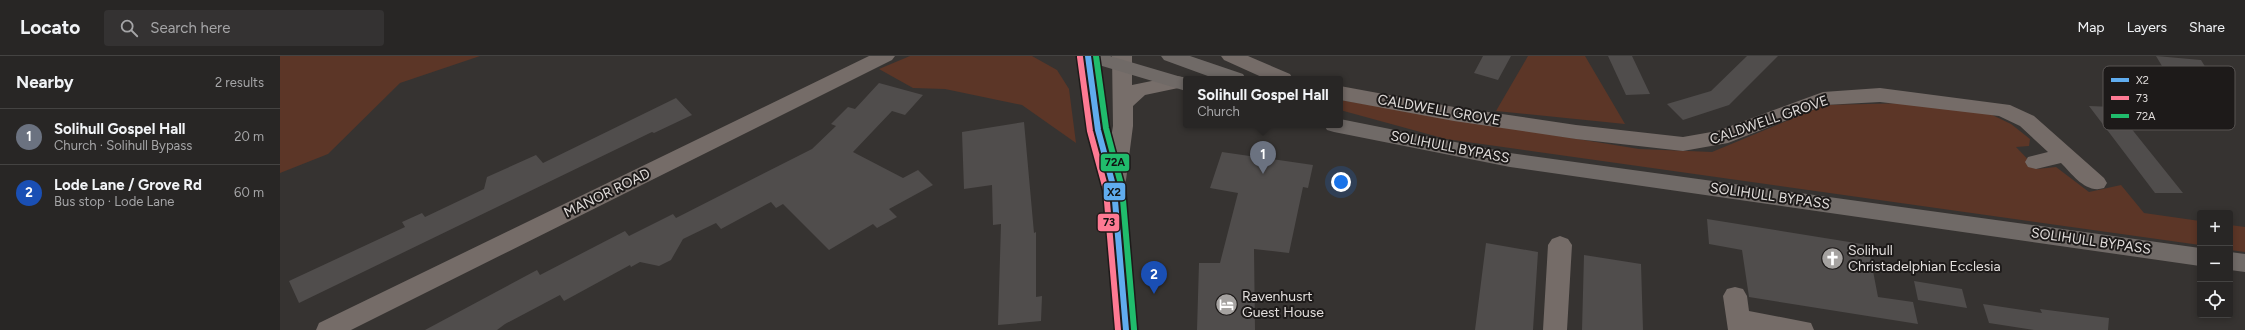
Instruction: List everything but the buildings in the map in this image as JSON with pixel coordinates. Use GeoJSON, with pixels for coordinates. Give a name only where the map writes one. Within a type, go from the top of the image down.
{"type":"FeatureCollection","features":[{"type":"Feature","properties":{"kind":"highway"},"geometry":{"type":"LineString","coordinates":[[1089,56],[1122,60],[1181,84]]}},
{"type":"Feature","properties":{"kind":"highway"},"geometry":{"type":"LineString","coordinates":[[1171,56],[1228,76]]}},
{"type":"Feature","properties":{"kind":"highway","name":"SOLIHULL BYPASS"},"geometry":{"type":"LineString","coordinates":[[1343,126],[1510,160],[2197,257]]}},
{"type":"Feature","properties":{"kind":"highway"},"geometry":{"type":"LineString","coordinates":[[2233,261],[2245,263]]}},
{"type":"Feature","properties":{"kind":"main road"},"geometry":{"type":"LineString","coordinates":[[1089,56],[1098,130],[1114,189],[1126,330]]}},
{"type":"Feature","properties":{"kind":"main road"},"geometry":{"type":"LineString","coordinates":[[1114,189],[1123,126],[1122,60]]}},
{"type":"Feature","properties":{"kind":"main road"},"geometry":{"type":"LineString","coordinates":[[1123,104],[1138,90],[1181,84]]}},
{"type":"Feature","properties":{"kind":"street","name":"MANOR ROAD"},"geometry":{"type":"LineString","coordinates":[[328,330],[885,56]]}},
{"type":"Feature","properties":{"kind":"street"},"geometry":{"type":"LineString","coordinates":[[1231,56],[1276,76]]}},
{"type":"Feature","properties":{"kind":"street","name":"CALDWELL GROVE"},"geometry":{"type":"LineString","coordinates":[[1343,94],[1454,114],[1576,132],[1684,144],[1721,138],[1823,99],[1880,95],[2003,110],[2027,121],[2096,183]]}},
{"type":"Feature","properties":{"kind":"street"},"geometry":{"type":"LineString","coordinates":[[2036,162],[2065,156]]}},
{"type":"Feature","properties":{"kind":"street"},"geometry":{"type":"LineString","coordinates":[[1555,330],[1560,245]]}},
{"type":"Feature","properties":{"kind":"street"},"geometry":{"type":"LineString","coordinates":[[1738,315],[1802,330]]}},
{"type":"Feature","properties":{"kind":"shaded area"},"geometry":{"type":"Polygon","coordinates":[[[280,56],[480,56],[400,83],[328,154],[280,173],[280,56]]]}},
{"type":"Feature","properties":{"kind":"shaded area"},"geometry":{"type":"Polygon","coordinates":[[[910,56],[1032,56],[1057,70],[1069,89],[1076,143],[1022,105],[945,89],[913,88],[879,69],[910,56]]]}},
{"type":"Feature","properties":{"kind":"shaded area"},"geometry":{"type":"Polygon","coordinates":[[[1528,56],[1585,56],[1625,124],[1496,111],[1528,56]]]}},
{"type":"Feature","properties":{"kind":"shaded area"},"geometry":{"type":"Polygon","coordinates":[[[1343,100],[1639,149],[1712,152],[1825,105],[1909,103],[1988,113],[2011,124],[2030,139],[2029,146],[2016,147],[2037,169],[2056,167],[2089,192],[2121,185],[2144,213],[2197,221],[2197,245],[1446,139],[1343,111],[1343,100]]]}},
{"type":"Feature","properties":{"kind":"shaded area"},"geometry":{"type":"Polygon","coordinates":[[[2233,225],[2245,227],[2245,252],[2233,250],[2233,225]]]}},
{"type":"Feature","properties":{"kind":"transit line","name":"X2"},"geometry":{"type":"LineString","coordinates":[[1088,56],[1098,130],[1114,189],[1126,330]]}},
{"type":"Feature","properties":{"kind":"transit line","name":"72A"},"geometry":{"type":"LineString","coordinates":[[1096,56],[1106,128],[1122,188],[1134,329]]}},
{"type":"Feature","properties":{"kind":"transit line","name":"73"},"geometry":{"type":"LineString","coordinates":[[1080,57],[1090,131],[1106,190],[1118,330]]}},
{"type":"Feature","properties":{"kind":"place","name":"Solihull Gospel Hall"},"geometry":{"type":"Point","coordinates":[1263,174]}},
{"type":"Feature","properties":{"kind":"place","name":"Solihull Christadelphian Ecclesia"},"geometry":{"type":"Point","coordinates":[1832,258]}},
{"type":"Feature","properties":{"kind":"place","name":"Lode Lane / Grove Rd"},"geometry":{"type":"Point","coordinates":[1154,294]}},
{"type":"Feature","properties":{"kind":"place","name":"Ravenhusrt Guest House"},"geometry":{"type":"Point","coordinates":[1226,304]}}]}
